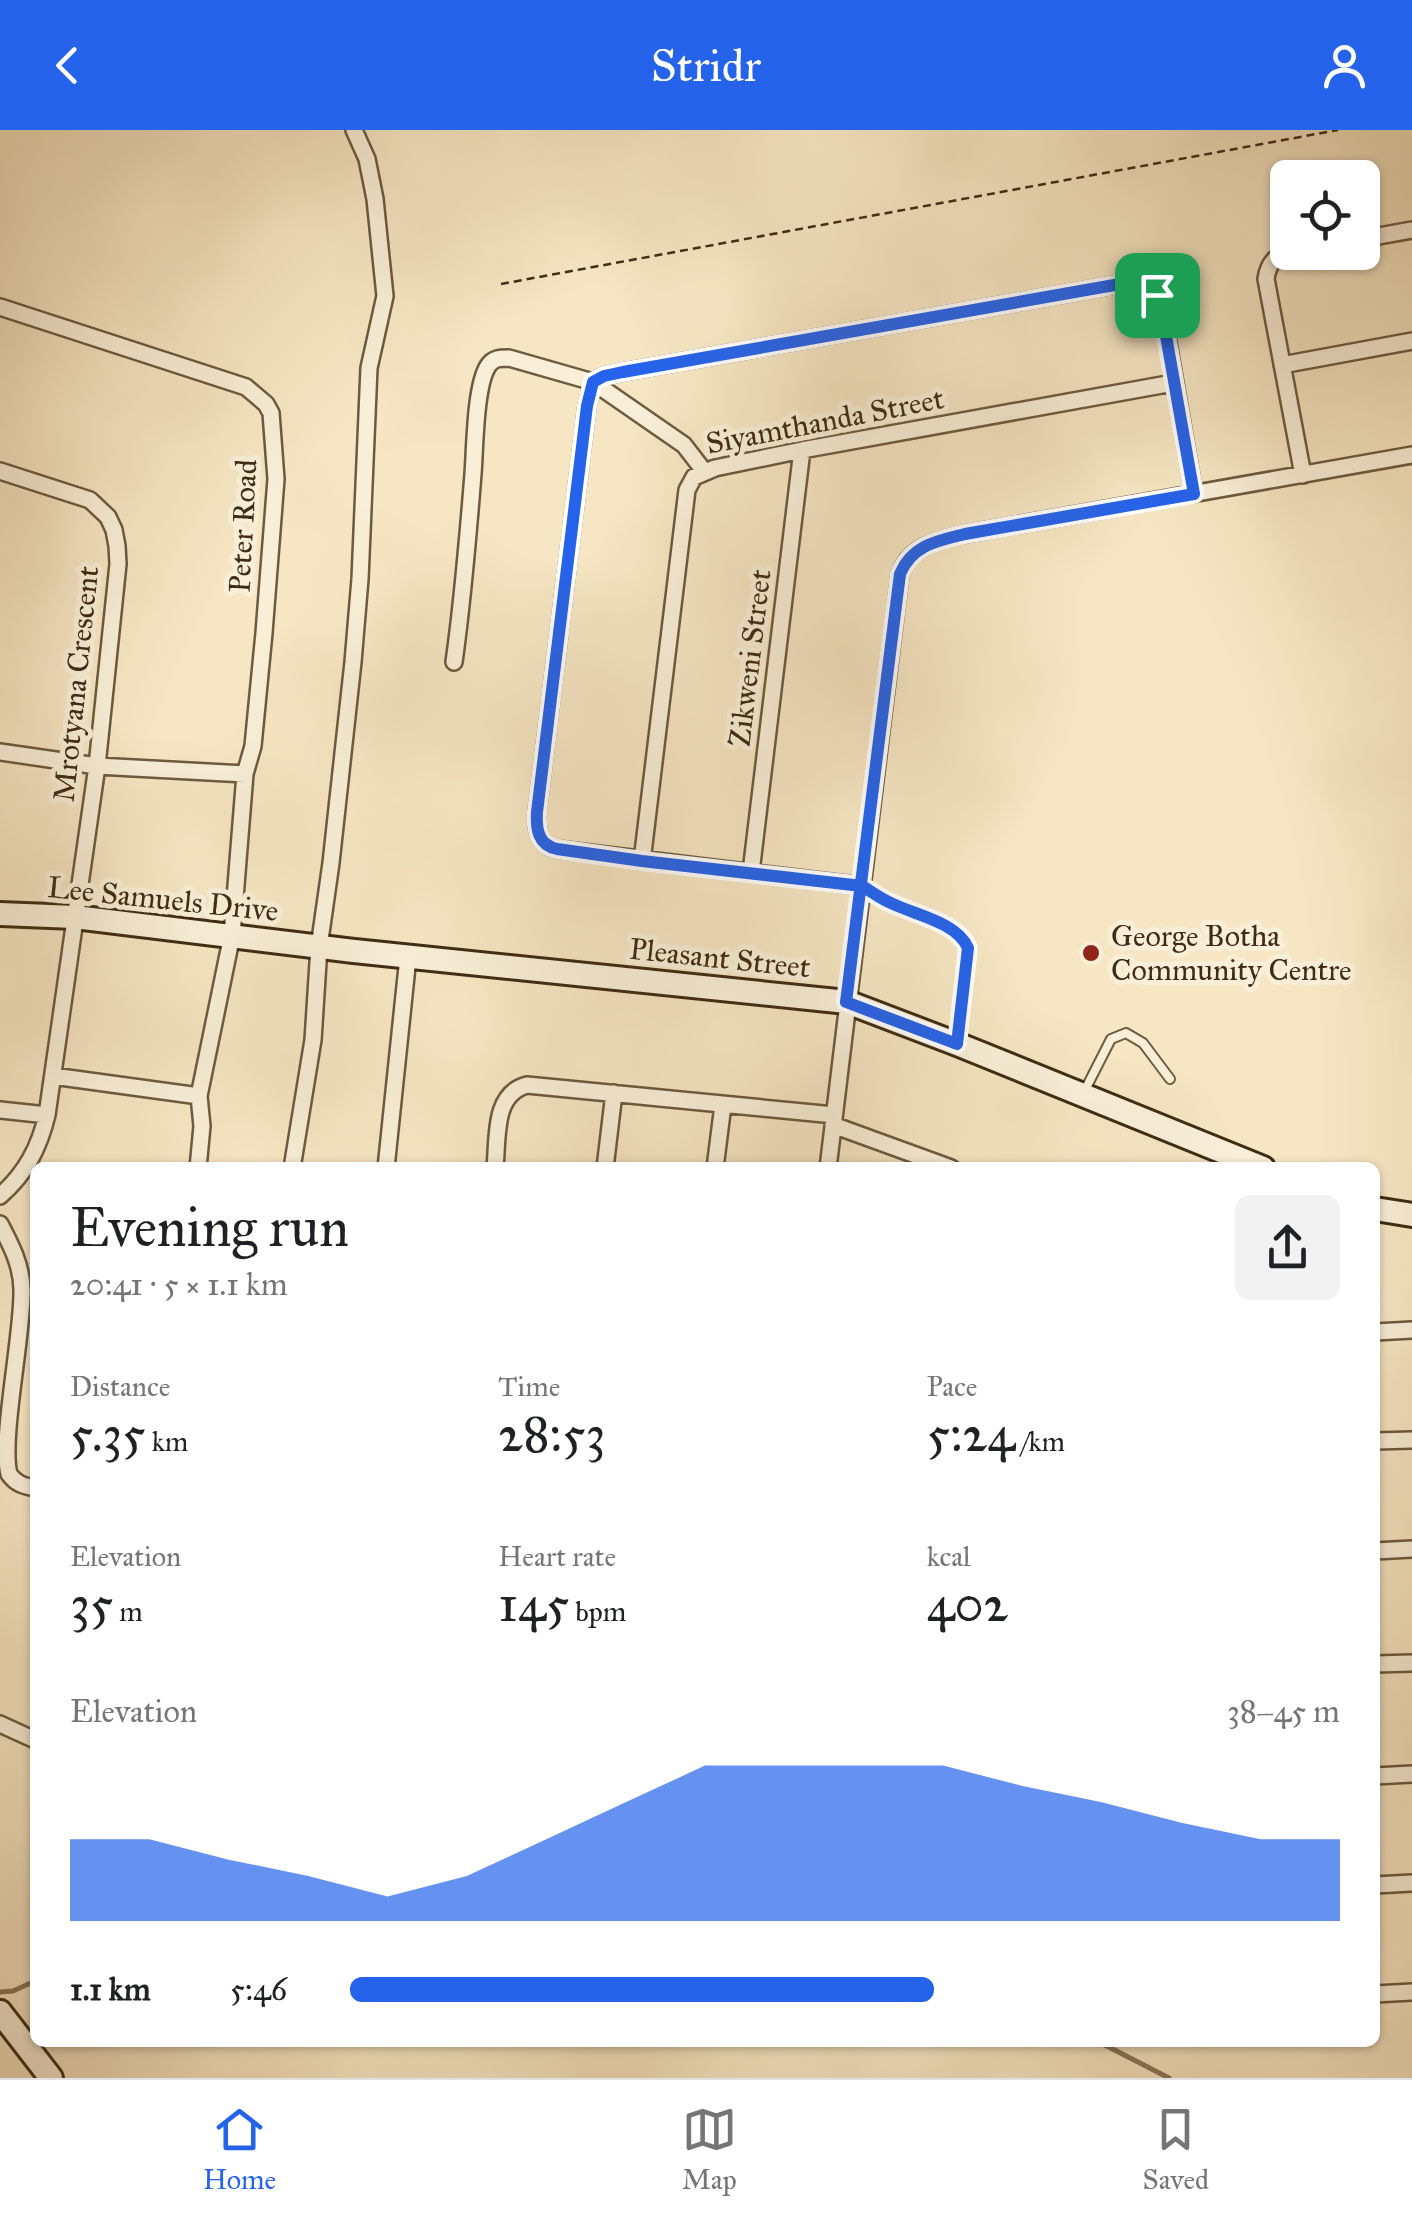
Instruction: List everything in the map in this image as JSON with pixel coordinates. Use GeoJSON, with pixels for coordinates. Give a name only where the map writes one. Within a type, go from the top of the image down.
{"type":"FeatureCollection","features":[{"type":"Feature","properties":{"kind":"street"},"geometry":{"type":"LineString","coordinates":[[293,1162],[313,1040],[319,946],[358,607],[369,368],[385,296],[376,199],[367,159],[354,130]]}},
{"type":"Feature","properties":{"kind":"street"},"geometry":{"type":"LineString","coordinates":[[1380,236],[1412,230]]}},
{"type":"Feature","properties":{"kind":"street"},"geometry":{"type":"LineString","coordinates":[[1270,264],[1266,279],[1303,474]]}},
{"type":"Feature","properties":{"kind":"street"},"geometry":{"type":"LineString","coordinates":[[862,886],[642,861],[548,847],[542,841],[536,825],[593,382],[623,372],[1132,282],[1147,285],[1160,302],[1194,494]]}},
{"type":"Feature","properties":{"kind":"street","name":"Peter Road"},"geometry":{"type":"LineString","coordinates":[[0,307],[246,387],[266,404],[273,427],[276,479],[256,725],[245,774],[232,935],[199,1096],[202,1126],[199,1162]]}},
{"type":"Feature","properties":{"kind":"street"},"geometry":{"type":"LineString","coordinates":[[1282,365],[1412,340]]}},
{"type":"Feature","properties":{"kind":"street"},"geometry":{"type":"LineString","coordinates":[[454,662],[478,416],[487,368],[498,358],[593,382],[684,445],[704,472]]}},
{"type":"Feature","properties":{"kind":"street","name":"Siyamthanda Street"},"geometry":{"type":"LineString","coordinates":[[642,861],[688,490],[694,477],[802,450],[1173,383]]}},
{"type":"Feature","properties":{"kind":"street","name":"Zikweni Street"},"geometry":{"type":"LineString","coordinates":[[751,872],[802,450]]}},
{"type":"Feature","properties":{"kind":"street"},"geometry":{"type":"LineString","coordinates":[[829,1162],[900,574],[912,554],[931,543],[965,534],[1412,455]]}},
{"type":"Feature","properties":{"kind":"street","name":"Mrotyana Crescent"},"geometry":{"type":"LineString","coordinates":[[0,471],[90,500],[108,517],[114,530],[118,564],[97,766],[53,1076],[40,1144],[30,1162]]}},
{"type":"Feature","properties":{"kind":"street"},"geometry":{"type":"LineString","coordinates":[[0,752],[97,766],[245,774]]}},
{"type":"Feature","properties":{"kind":"street","name":"Lee Samuels Drive"},"geometry":{"type":"LineString","coordinates":[[0,914],[75,918],[319,946]]}},
{"type":"Feature","properties":{"kind":"street","name":"Pleasant Street"},"geometry":{"type":"LineString","coordinates":[[319,946],[846,1002],[1249,1162]]}},
{"type":"Feature","properties":{"kind":"street"},"geometry":{"type":"LineString","coordinates":[[387,1162],[408,957]]}},
{"type":"Feature","properties":{"kind":"street"},"geometry":{"type":"LineString","coordinates":[[53,1076],[199,1096]]}},
{"type":"Feature","properties":{"kind":"street"},"geometry":{"type":"LineString","coordinates":[[496,1162],[502,1107],[513,1090],[536,1085],[833,1120],[935,1162]]}},
{"type":"Feature","properties":{"kind":"street"},"geometry":{"type":"LineString","coordinates":[[606,1162],[614,1093]]}},
{"type":"Feature","properties":{"kind":"street"},"geometry":{"type":"LineString","coordinates":[[716,1162],[723,1105]]}},
{"type":"Feature","properties":{"kind":"street"},"geometry":{"type":"LineString","coordinates":[[0,1110],[47,1116]]}},
{"type":"Feature","properties":{"kind":"street","name":"Mrotyana Crescent"},"geometry":{"type":"LineString","coordinates":[[0,1196],[30,1162]]}},
{"type":"Feature","properties":{"kind":"street"},"geometry":{"type":"LineString","coordinates":[[1380,1211],[1412,1215]]}},
{"type":"Feature","properties":{"kind":"street"},"geometry":{"type":"LineString","coordinates":[[0,1224],[17,1260],[22,1290],[0,1432],[4,1464],[10,1477],[30,1487]]}},
{"type":"Feature","properties":{"kind":"street"},"geometry":{"type":"LineString","coordinates":[[1380,1332],[1412,1330]]}},
{"type":"Feature","properties":{"kind":"street"},"geometry":{"type":"LineString","coordinates":[[1380,1441],[1412,1440]]}},
{"type":"Feature","properties":{"kind":"street"},"geometry":{"type":"LineString","coordinates":[[1380,1551],[1412,1549]]}},
{"type":"Feature","properties":{"kind":"street"},"geometry":{"type":"LineString","coordinates":[[1380,1664],[1412,1663]]}},
{"type":"Feature","properties":{"kind":"street"},"geometry":{"type":"LineString","coordinates":[[0,1724],[30,1738]]}},
{"type":"Feature","properties":{"kind":"street"},"geometry":{"type":"LineString","coordinates":[[1380,1776],[1412,1774]]}},
{"type":"Feature","properties":{"kind":"street"},"geometry":{"type":"LineString","coordinates":[[1380,1885],[1412,1883]]}},
{"type":"Feature","properties":{"kind":"street"},"geometry":{"type":"LineString","coordinates":[[1380,1994],[1412,1992]]}},
{"type":"Feature","properties":{"kind":"street"},"geometry":{"type":"LineString","coordinates":[[2,2014],[51,2078]]}},
{"type":"Feature","properties":{"kind":"lane"},"geometry":{"type":"LineString","coordinates":[[862,886],[891,904],[936,922],[967,943],[968,967],[957,1044]]}},
{"type":"Feature","properties":{"kind":"lane"},"geometry":{"type":"LineString","coordinates":[[1083,1094],[1111,1039],[1126,1033],[1143,1043],[1170,1079]]}},
{"type":"Feature","properties":{"kind":"path"},"geometry":{"type":"LineString","coordinates":[[501,284],[1338,130]]}},
{"type":"Feature","properties":{"kind":"waterway"},"geometry":{"type":"LineString","coordinates":[[0,1992],[30,1983]]}},
{"type":"Feature","properties":{"kind":"waterway"},"geometry":{"type":"LineString","coordinates":[[1109,2047],[1169,2078]]}},
{"type":"Feature","properties":{"kind":"place","name":"George Botha Community Centre"},"geometry":{"type":"Point","coordinates":[1091,953]}},
{"type":"Feature","properties":{"kind":"route"},"geometry":{"type":"LineString","coordinates":[[1157,295],[1147,285],[1132,282],[623,372],[593,382],[537,812],[536,825],[542,841],[557,849],[642,861],[862,886],[891,904],[936,922],[964,938],[968,948],[957,1044],[846,1002],[862,886],[900,574],[912,554],[931,543],[1194,494],[1157,295]]}}]}
